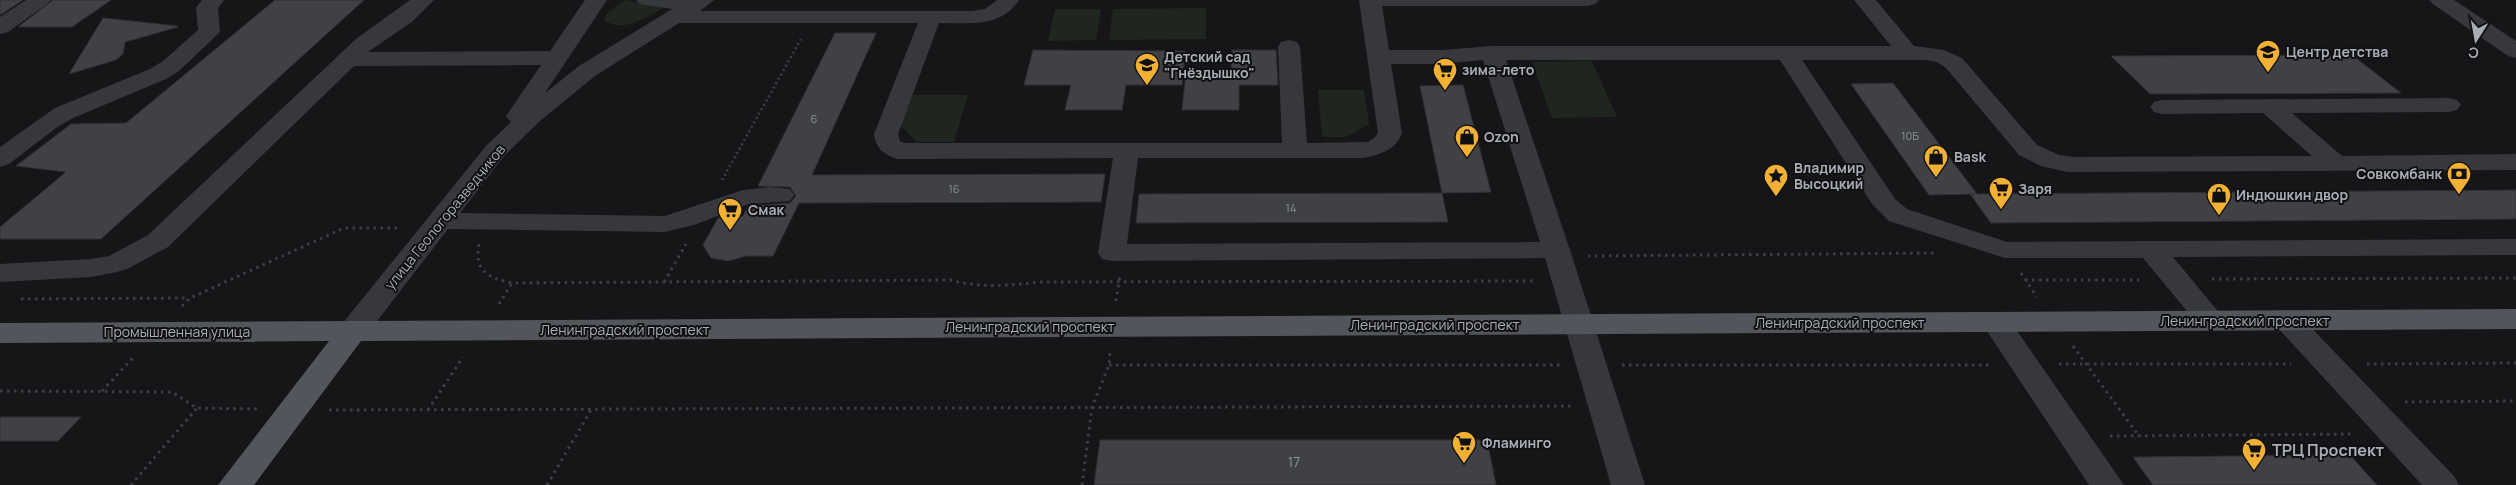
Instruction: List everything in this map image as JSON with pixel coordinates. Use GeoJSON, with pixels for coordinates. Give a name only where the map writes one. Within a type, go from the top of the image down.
{"type":"FeatureCollection","features":[{"type":"Feature","properties":{"kind":"main road","name":"Ленинградский проспект"},"geometry":{"type":"LineString","coordinates":[[353,331],[2516,320]]}},
{"type":"Feature","properties":{"kind":"main road","name":"Промышленная улица"},"geometry":{"type":"LineString","coordinates":[[0,333],[353,331]]}},
{"type":"Feature","properties":{"kind":"main road","name":"улица Геологоразведчиков"},"geometry":{"type":"LineString","coordinates":[[235,485],[353,331]]}},
{"type":"Feature","properties":{"kind":"street"},"geometry":{"type":"LineString","coordinates":[[0,27],[40,0]]}},
{"type":"Feature","properties":{"kind":"street"},"geometry":{"type":"LineString","coordinates":[[0,159],[56,118],[142,81],[171,66],[209,32],[207,8],[213,0]]}},
{"type":"Feature","properties":{"kind":"street"},"geometry":{"type":"LineString","coordinates":[[0,273],[91,268],[117,263],[158,241],[364,44],[405,16],[424,0]]}},
{"type":"Feature","properties":{"kind":"street"},"geometry":{"type":"LineString","coordinates":[[495,151],[596,0]]}},
{"type":"Feature","properties":{"kind":"street"},"geometry":{"type":"LineString","coordinates":[[647,0],[672,3],[702,1]]}},
{"type":"Feature","properties":{"kind":"street"},"geometry":{"type":"LineString","coordinates":[[673,17],[813,17],[899,9],[931,18],[988,15],[1002,9],[1008,0]]}},
{"type":"Feature","properties":{"kind":"street"},"geometry":{"type":"LineString","coordinates":[[931,18],[886,134],[888,144],[898,151],[1364,150],[1378,147],[1388,141],[1390,133],[1370,0],[1588,0]]}},
{"type":"Feature","properties":{"kind":"street"},"geometry":{"type":"LineString","coordinates":[[1865,0],[1906,52]]}},
{"type":"Feature","properties":{"kind":"street"},"geometry":{"type":"LineString","coordinates":[[2440,0],[2516,51]]}},
{"type":"Feature","properties":{"kind":"street","name":"улица Геологоразведчиков"},"geometry":{"type":"LineString","coordinates":[[353,331],[495,151],[531,116],[587,71],[702,1]]}},
{"type":"Feature","properties":{"kind":"street"},"geometry":{"type":"LineString","coordinates":[[1289,47],[1295,150]]}},
{"type":"Feature","properties":{"kind":"street"},"geometry":{"type":"LineString","coordinates":[[1786,52],[1885,204],[1898,215],[2004,250],[2516,247]]}},
{"type":"Feature","properties":{"kind":"street"},"geometry":{"type":"LineString","coordinates":[[1379,57],[1442,57],[1492,53],[1906,52],[1944,57],[1954,64],[2028,150],[2040,158],[2057,163],[2084,165],[2516,162]]}},
{"type":"Feature","properties":{"kind":"street"},"geometry":{"type":"LineString","coordinates":[[1492,53],[1556,250],[1628,485]]}},
{"type":"Feature","properties":{"kind":"street"},"geometry":{"type":"LineString","coordinates":[[348,59],[556,58]]}},
{"type":"Feature","properties":{"kind":"street"},"geometry":{"type":"LineString","coordinates":[[2162,107],[2449,105]]}},
{"type":"Feature","properties":{"kind":"street"},"geometry":{"type":"LineString","coordinates":[[2269,106],[2335,163]]}},
{"type":"Feature","properties":{"kind":"street"},"geometry":{"type":"LineString","coordinates":[[1126,152],[1112,253],[1556,250]]}},
{"type":"Feature","properties":{"kind":"street"},"geometry":{"type":"LineString","coordinates":[[440,221],[665,224],[678,222],[748,196],[781,195]]}},
{"type":"Feature","properties":{"kind":"street"},"geometry":{"type":"LineString","coordinates":[[2150,249],[2211,321]]}},
{"type":"Feature","properties":{"kind":"street"},"geometry":{"type":"LineString","coordinates":[[2288,321],[2442,485]]}},
{"type":"Feature","properties":{"kind":"street"},"geometry":{"type":"LineString","coordinates":[[1996,322],[2107,485]]}},
{"type":"Feature","properties":{"kind":"path"},"geometry":{"type":"LineString","coordinates":[[664,283],[813,17]]}},
{"type":"Feature","properties":{"kind":"path"},"geometry":{"type":"LineString","coordinates":[[102,392],[190,298],[344,228]]}},
{"type":"Feature","properties":{"kind":"path"},"geometry":{"type":"LineString","coordinates":[[480,240],[476,254],[479,268],[491,278],[512,284]]}},
{"type":"Feature","properties":{"kind":"path"},"geometry":{"type":"LineString","coordinates":[[1082,485],[1092,407],[1109,365],[1112,327],[1123,253]]}},
{"type":"Feature","properties":{"kind":"path"},"geometry":{"type":"LineString","coordinates":[[2026,280],[2516,278]]}},
{"type":"Feature","properties":{"kind":"path"},"geometry":{"type":"LineString","coordinates":[[20,299],[190,298]]}},
{"type":"Feature","properties":{"kind":"path"},"geometry":{"type":"LineString","coordinates":[[1109,365],[1592,366],[2516,363]]}},
{"type":"Feature","properties":{"kind":"path"},"geometry":{"type":"LineString","coordinates":[[0,391],[172,392],[198,408],[131,485]]}},
{"type":"Feature","properties":{"kind":"path"},"geometry":{"type":"LineString","coordinates":[[2364,402],[2516,401]]}},
{"type":"Feature","properties":{"kind":"path"},"geometry":{"type":"LineString","coordinates":[[2115,403],[2139,436]]}},
{"type":"Feature","properties":{"kind":"path"},"geometry":{"type":"LineString","coordinates":[[427,410],[1604,406]]}},
{"type":"Feature","properties":{"kind":"path"},"geometry":{"type":"LineString","coordinates":[[547,485],[591,410]]}},
{"type":"Feature","properties":{"kind":"path"},"geometry":{"type":"LineString","coordinates":[[2074,436],[2394,434]]}},
{"type":"Feature","properties":{"kind":"shaded area"},"geometry":{"type":"Polygon","coordinates":[[[625,0],[662,7],[662,9],[641,20],[625,25],[610,23],[604,19],[609,11],[625,0]]]}},
{"type":"Feature","properties":{"kind":"shaded area"},"geometry":{"type":"Polygon","coordinates":[[[1206,8],[1206,39],[1109,40],[1113,9],[1206,8]]]}},
{"type":"Feature","properties":{"kind":"shaded area"},"geometry":{"type":"Polygon","coordinates":[[[1055,9],[1101,9],[1096,40],[1048,41],[1055,9]]]}},
{"type":"Feature","properties":{"kind":"shaded area"},"geometry":{"type":"Polygon","coordinates":[[[1592,61],[1617,117],[1552,118],[1532,62],[1592,61]]]}},
{"type":"Feature","properties":{"kind":"shaded area"},"geometry":{"type":"Polygon","coordinates":[[[1318,90],[1364,90],[1369,124],[1346,137],[1322,137],[1318,90]]]}},
{"type":"Feature","properties":{"kind":"shaded area"},"geometry":{"type":"Polygon","coordinates":[[[910,95],[968,95],[954,142],[917,142],[899,124],[910,95]]]}},
{"type":"Feature","properties":{"kind":"building"},"geometry":{"type":"Polygon","coordinates":[[[0,0],[23,0],[0,15],[0,0]]]}},
{"type":"Feature","properties":{"kind":"building"},"geometry":{"type":"Polygon","coordinates":[[[53,0],[111,0],[72,27],[18,27],[53,0]]]}},
{"type":"Feature","properties":{"kind":"building"},"geometry":{"type":"Polygon","coordinates":[[[275,0],[364,0],[101,239],[0,239],[0,227],[66,172],[16,166],[71,124],[126,123],[275,0]]]}},
{"type":"Feature","properties":{"kind":"building"},"geometry":{"type":"Polygon","coordinates":[[[103,18],[178,27],[125,42],[123,54],[116,60],[69,74],[103,18]]]}},
{"type":"Feature","properties":{"kind":"building"},"geometry":{"type":"Polygon","coordinates":[[[835,33],[876,33],[812,175],[1105,174],[1101,202],[799,203],[773,256],[746,256],[728,261],[711,258],[703,245],[718,218],[743,216],[748,206],[790,203],[796,196],[790,187],[758,186],[835,33]]]}},
{"type":"Feature","properties":{"kind":"building"},"geometry":{"type":"Polygon","coordinates":[[[1033,50],[1185,51],[1182,85],[1126,85],[1122,110],[1065,110],[1071,85],[1024,85],[1033,50]]]}},
{"type":"Feature","properties":{"kind":"building"},"geometry":{"type":"Polygon","coordinates":[[[1232,50],[1276,50],[1278,85],[1239,85],[1239,110],[1182,110],[1186,73],[1231,73],[1232,50]]]}},
{"type":"Feature","properties":{"kind":"building"},"geometry":{"type":"Polygon","coordinates":[[[2352,55],[2401,93],[2150,94],[2111,56],[2352,55]]]}},
{"type":"Feature","properties":{"kind":"building"},"geometry":{"type":"Polygon","coordinates":[[[1893,83],[1977,194],[2516,190],[2516,219],[1991,223],[1970,194],[1929,195],[1851,84],[1893,83]]]}},
{"type":"Feature","properties":{"kind":"building"},"geometry":{"type":"Polygon","coordinates":[[[1463,85],[1491,192],[1442,193],[1420,86],[1463,85]]]}},
{"type":"Feature","properties":{"kind":"building"},"geometry":{"type":"Polygon","coordinates":[[[1442,193],[1448,222],[1136,223],[1139,194],[1442,193]]]}},
{"type":"Feature","properties":{"kind":"building"},"geometry":{"type":"Polygon","coordinates":[[[0,417],[81,417],[58,441],[0,441],[0,417]]]}},
{"type":"Feature","properties":{"kind":"building"},"geometry":{"type":"Polygon","coordinates":[[[1100,440],[1487,440],[1496,485],[1094,485],[1100,440]]]}},
{"type":"Feature","properties":{"kind":"building","name":"ТРЦ Проспект"},"geometry":{"type":"Polygon","coordinates":[[[2350,455],[2377,485],[2153,485],[2133,457],[2350,455]]]}},
{"type":"Feature","properties":{"kind":"place","name":"Центр детства"},"geometry":{"type":"Point","coordinates":[2268,73]}},
{"type":"Feature","properties":{"kind":"place","name":"Детский сад \"Гнёздышко\""},"geometry":{"type":"Point","coordinates":[1147,86]}},
{"type":"Feature","properties":{"kind":"place","name":"зима-лето"},"geometry":{"type":"Point","coordinates":[1445,91]}},
{"type":"Feature","properties":{"kind":"place","name":"Ozon"},"geometry":{"type":"Point","coordinates":[1467,158]}},
{"type":"Feature","properties":{"kind":"place","name":"Bask"},"geometry":{"type":"Point","coordinates":[1936,178]}},
{"type":"Feature","properties":{"kind":"place","name":"Совкомбанк"},"geometry":{"type":"Point","coordinates":[2459,195]}},
{"type":"Feature","properties":{"kind":"place","name":"Владимир Высоцкий"},"geometry":{"type":"Point","coordinates":[1776,197]}},
{"type":"Feature","properties":{"kind":"place","name":"Заря"},"geometry":{"type":"Point","coordinates":[2001,210]}},
{"type":"Feature","properties":{"kind":"place","name":"Индюшкин двор"},"geometry":{"type":"Point","coordinates":[2219,216]}},
{"type":"Feature","properties":{"kind":"place","name":"Смак"},"geometry":{"type":"Point","coordinates":[730,231]}},
{"type":"Feature","properties":{"kind":"place","name":"Фламинго"},"geometry":{"type":"Point","coordinates":[1464,464]}},
{"type":"Feature","properties":{"kind":"place","name":"ТРЦ Проспект"},"geometry":{"type":"Point","coordinates":[2254,471]}}]}
